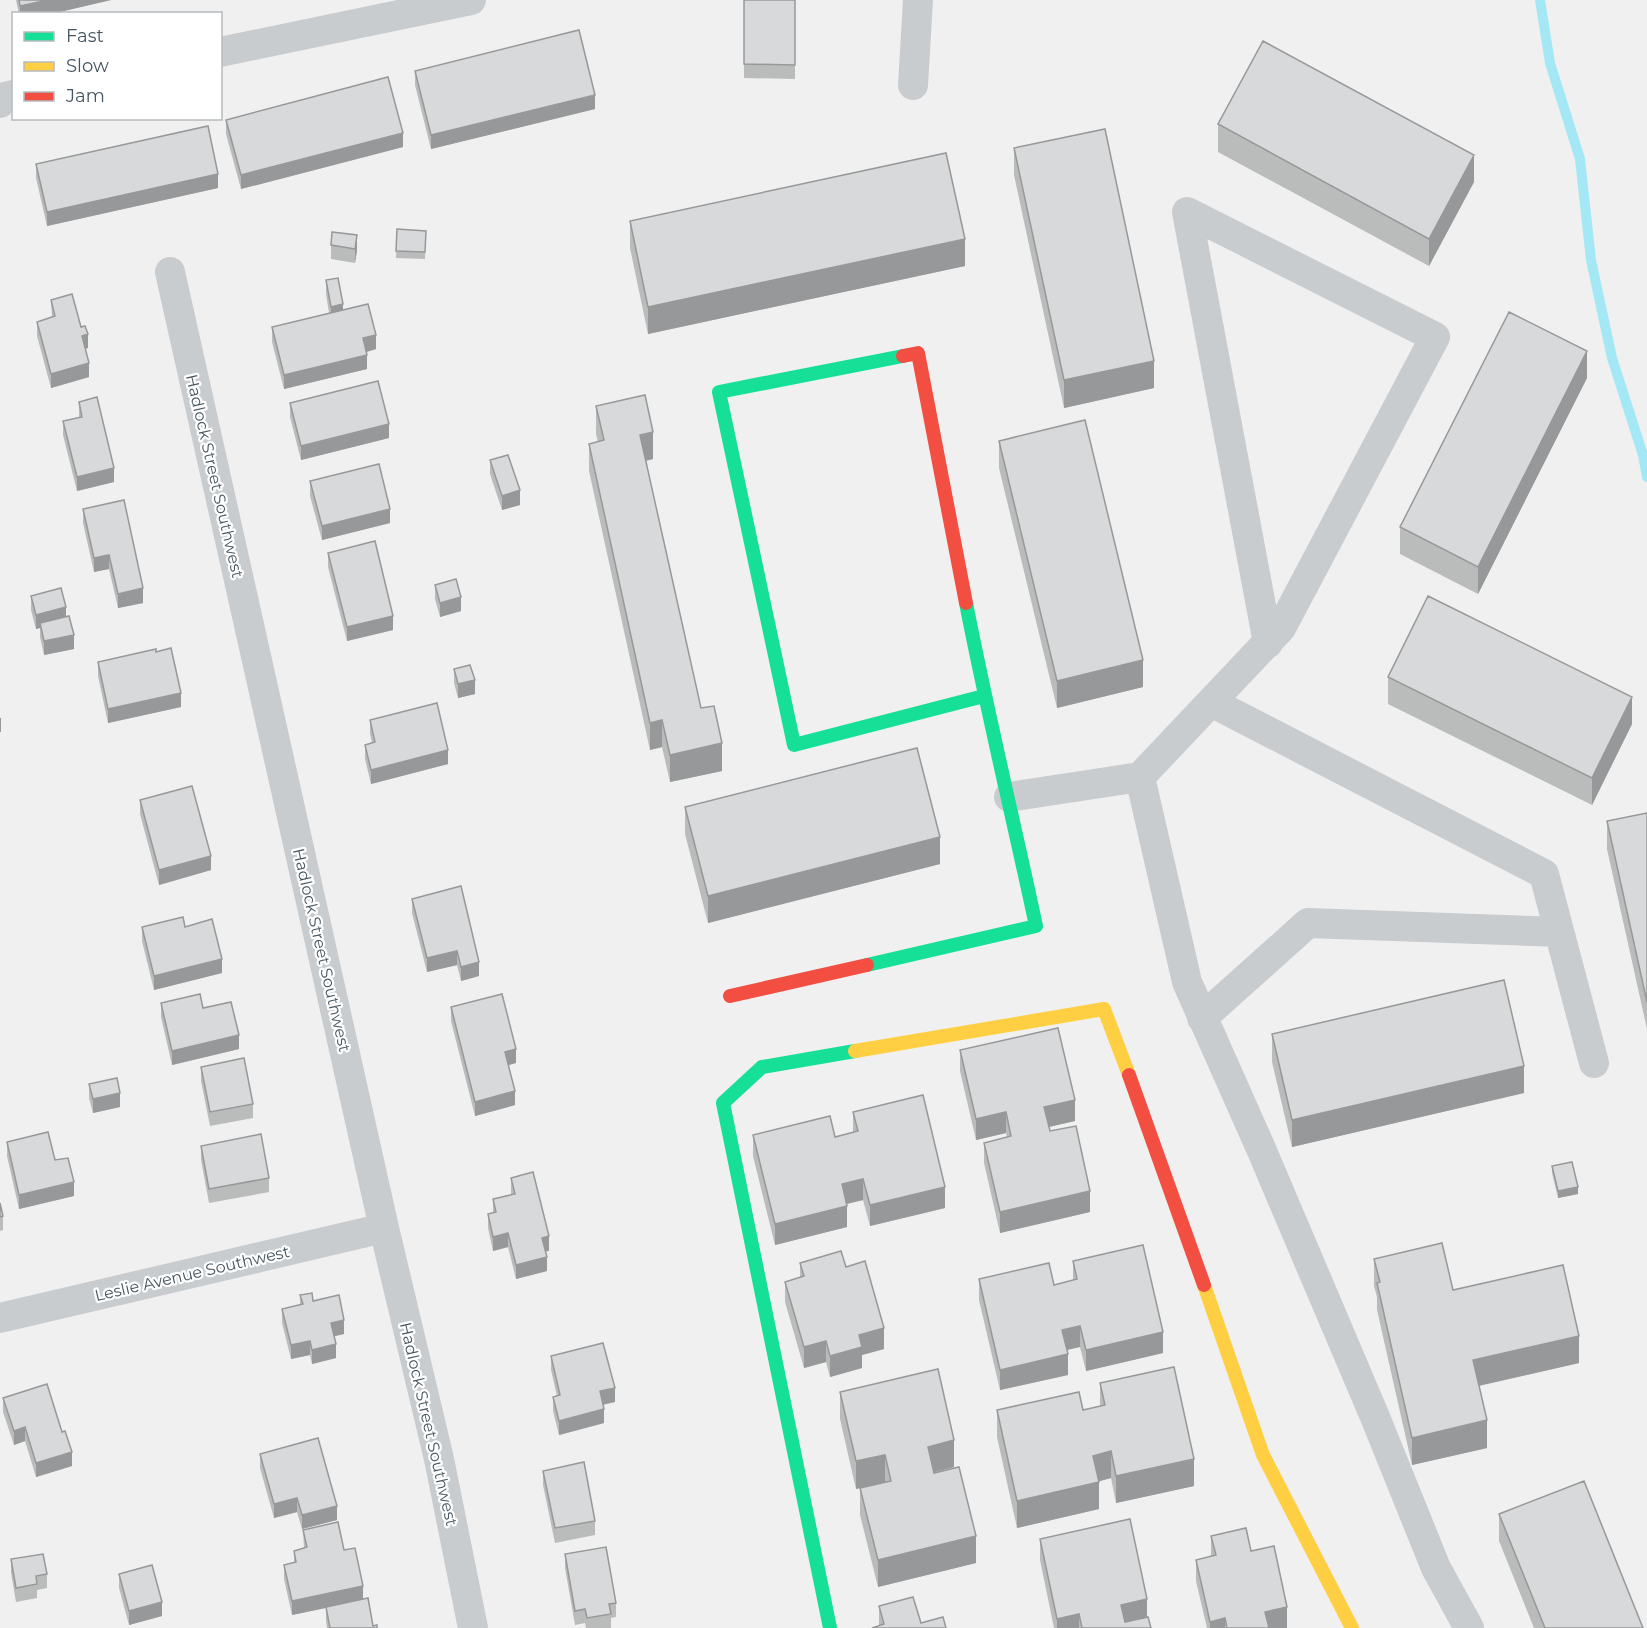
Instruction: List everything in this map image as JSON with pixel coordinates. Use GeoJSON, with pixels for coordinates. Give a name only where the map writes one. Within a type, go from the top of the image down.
{"type":"FeatureCollection","features":[{"type":"Feature","properties":{"kind":"street"},"geometry":{"type":"LineString","coordinates":[[222,52],[471,0]]}},
{"type":"Feature","properties":{"kind":"street"},"geometry":{"type":"LineString","coordinates":[[913,85],[918,0]]}},
{"type":"Feature","properties":{"kind":"street"},"geometry":{"type":"LineString","coordinates":[[1009,797],[1140,777],[1268,643],[1281,628],[1435,337],[1187,212],[1268,643]]}},
{"type":"Feature","properties":{"kind":"street","name":"Hadlock Street Southwest"},"geometry":{"type":"LineString","coordinates":[[170,272],[384,1228],[439,1459],[473,1628]]}},
{"type":"Feature","properties":{"kind":"street"},"geometry":{"type":"LineString","coordinates":[[730,996],[1036,926],[1009,797],[984,696],[918,353],[720,392],[794,745],[984,696]]}},
{"type":"Feature","properties":{"kind":"street"},"geometry":{"type":"LineString","coordinates":[[1211,702],[1544,874],[1594,1063]]}},
{"type":"Feature","properties":{"kind":"street"},"geometry":{"type":"LineString","coordinates":[[1140,777],[1187,982],[1375,1417],[1436,1568],[1469,1628]]}},
{"type":"Feature","properties":{"kind":"street"},"geometry":{"type":"LineString","coordinates":[[1202,1018],[1308,923],[1559,932]]}},
{"type":"Feature","properties":{"kind":"street"},"geometry":{"type":"LineString","coordinates":[[830,1628],[723,1103],[762,1067],[1104,1009],[1161,1162],[1263,1455],[1352,1628]]}},
{"type":"Feature","properties":{"kind":"street","name":"Leslie Avenue Southwest"},"geometry":{"type":"LineString","coordinates":[[0,1318],[384,1228]]}},
{"type":"Feature","properties":{"kind":"building"},"geometry":{"type":"Polygon","coordinates":[[[19,0],[48,0],[20,6],[19,0]]]}},
{"type":"Feature","properties":{"kind":"building"},"geometry":{"type":"Polygon","coordinates":[[[744,0],[795,0],[795,65],[744,64],[744,0]]]}},
{"type":"Feature","properties":{"kind":"building"},"geometry":{"type":"Polygon","coordinates":[[[579,30],[595,95],[431,135],[415,71],[579,30]]]}},
{"type":"Feature","properties":{"kind":"building"},"geometry":{"type":"Polygon","coordinates":[[[1263,41],[1474,155],[1429,239],[1218,124],[1263,41]]]}},
{"type":"Feature","properties":{"kind":"building"},"geometry":{"type":"Polygon","coordinates":[[[388,77],[403,133],[241,175],[226,120],[388,77]]]}},
{"type":"Feature","properties":{"kind":"building"},"geometry":{"type":"Polygon","coordinates":[[[208,126],[218,174],[47,212],[36,164],[208,126]]]}},
{"type":"Feature","properties":{"kind":"building"},"geometry":{"type":"Polygon","coordinates":[[[1105,129],[1154,361],[1064,380],[1014,148],[1105,129]]]}},
{"type":"Feature","properties":{"kind":"building"},"geometry":{"type":"Polygon","coordinates":[[[946,153],[965,239],[648,307],[630,221],[946,153]]]}},
{"type":"Feature","properties":{"kind":"building"},"geometry":{"type":"Polygon","coordinates":[[[397,229],[426,231],[425,252],[396,251],[397,229]]]}},
{"type":"Feature","properties":{"kind":"building"},"geometry":{"type":"Polygon","coordinates":[[[332,232],[357,235],[355,249],[331,245],[332,232]]]}},
{"type":"Feature","properties":{"kind":"building"},"geometry":{"type":"Polygon","coordinates":[[[338,278],[343,304],[331,307],[326,280],[338,278]]]}},
{"type":"Feature","properties":{"kind":"building"},"geometry":{"type":"Polygon","coordinates":[[[72,294],[81,327],[85,326],[88,334],[82,336],[89,363],[51,374],[37,322],[55,316],[51,300],[72,294]]]}},
{"type":"Feature","properties":{"kind":"building"},"geometry":{"type":"Polygon","coordinates":[[[368,304],[376,335],[363,338],[367,355],[284,375],[272,327],[368,304]]]}},
{"type":"Feature","properties":{"kind":"building"},"geometry":{"type":"Polygon","coordinates":[[[1509,312],[1587,351],[1478,567],[1400,527],[1509,312]]]}},
{"type":"Feature","properties":{"kind":"building"},"geometry":{"type":"Polygon","coordinates":[[[378,381],[389,424],[301,446],[290,403],[378,381]]]}},
{"type":"Feature","properties":{"kind":"building"},"geometry":{"type":"Polygon","coordinates":[[[645,395],[653,432],[640,435],[701,708],[714,706],[722,743],[670,755],[662,720],[650,723],[589,444],[604,440],[596,406],[645,395]]]}},
{"type":"Feature","properties":{"kind":"building"},"geometry":{"type":"Polygon","coordinates":[[[97,397],[114,468],[77,477],[63,421],[82,417],[79,402],[97,397]]]}},
{"type":"Feature","properties":{"kind":"building"},"geometry":{"type":"Polygon","coordinates":[[[1085,420],[1143,660],[1057,681],[999,441],[1085,420]]]}},
{"type":"Feature","properties":{"kind":"building"},"geometry":{"type":"Polygon","coordinates":[[[508,455],[520,490],[502,496],[490,460],[508,455]]]}},
{"type":"Feature","properties":{"kind":"building"},"geometry":{"type":"Polygon","coordinates":[[[379,464],[390,509],[322,526],[310,481],[379,464]]]}},
{"type":"Feature","properties":{"kind":"building"},"geometry":{"type":"Polygon","coordinates":[[[124,500],[143,588],[118,594],[109,555],[94,558],[83,509],[124,500]]]}},
{"type":"Feature","properties":{"kind":"building"},"geometry":{"type":"Polygon","coordinates":[[[375,541],[393,616],[347,627],[328,553],[375,541]]]}},
{"type":"Feature","properties":{"kind":"building"},"geometry":{"type":"Polygon","coordinates":[[[456,579],[461,597],[440,603],[435,585],[456,579]]]}},
{"type":"Feature","properties":{"kind":"building"},"geometry":{"type":"Polygon","coordinates":[[[61,588],[66,607],[36,615],[31,596],[61,588]]]}},
{"type":"Feature","properties":{"kind":"building"},"geometry":{"type":"Polygon","coordinates":[[[1428,596],[1632,697],[1592,778],[1388,677],[1428,596]]]}},
{"type":"Feature","properties":{"kind":"building"},"geometry":{"type":"Polygon","coordinates":[[[69,616],[74,635],[44,641],[40,623],[69,616]]]}},
{"type":"Feature","properties":{"kind":"building"},"geometry":{"type":"Polygon","coordinates":[[[171,648],[181,693],[108,709],[98,662],[156,649],[156,652],[171,648]]]}},
{"type":"Feature","properties":{"kind":"building"},"geometry":{"type":"Polygon","coordinates":[[[470,665],[475,680],[458,684],[454,669],[470,665]]]}},
{"type":"Feature","properties":{"kind":"building"},"geometry":{"type":"Polygon","coordinates":[[[437,703],[448,750],[371,770],[365,745],[375,742],[370,720],[437,703]]]}},
{"type":"Feature","properties":{"kind":"building"},"geometry":{"type":"Polygon","coordinates":[[[917,748],[940,837],[708,896],[685,807],[917,748]]]}},
{"type":"Feature","properties":{"kind":"building"},"geometry":{"type":"Polygon","coordinates":[[[192,786],[211,856],[159,870],[140,800],[192,786]]]}},
{"type":"Feature","properties":{"kind":"building"},"geometry":{"type":"Polygon","coordinates":[[[1647,813],[1647,1002],[1607,821],[1647,813]]]}},
{"type":"Feature","properties":{"kind":"building"},"geometry":{"type":"Polygon","coordinates":[[[461,886],[479,962],[461,967],[457,951],[427,958],[412,899],[461,886]]]}},
{"type":"Feature","properties":{"kind":"building"},"geometry":{"type":"Polygon","coordinates":[[[183,917],[185,927],[212,919],[222,959],[154,976],[142,927],[183,917]]]}},
{"type":"Feature","properties":{"kind":"building"},"geometry":{"type":"Polygon","coordinates":[[[1504,980],[1524,1066],[1292,1120],[1272,1034],[1504,980]]]}},
{"type":"Feature","properties":{"kind":"building"},"geometry":{"type":"Polygon","coordinates":[[[200,994],[203,1008],[231,1002],[239,1035],[172,1051],[161,1003],[200,994]]]}},
{"type":"Feature","properties":{"kind":"building"},"geometry":{"type":"Polygon","coordinates":[[[502,994],[516,1049],[505,1052],[515,1091],[475,1102],[451,1007],[502,994]]]}},
{"type":"Feature","properties":{"kind":"building"},"geometry":{"type":"Polygon","coordinates":[[[1058,1028],[1075,1100],[1044,1107],[1050,1131],[1076,1126],[1090,1191],[1000,1212],[984,1143],[1011,1136],[1006,1112],[976,1119],[960,1050],[1058,1028]]]}},
{"type":"Feature","properties":{"kind":"building"},"geometry":{"type":"Polygon","coordinates":[[[244,1058],[253,1104],[210,1112],[201,1067],[244,1058]]]}},
{"type":"Feature","properties":{"kind":"building"},"geometry":{"type":"Polygon","coordinates":[[[117,1078],[120,1093],[93,1099],[89,1084],[117,1078]]]}},
{"type":"Feature","properties":{"kind":"building"},"geometry":{"type":"Polygon","coordinates":[[[923,1095],[945,1187],[870,1205],[863,1179],[842,1184],[847,1206],[775,1224],[753,1135],[830,1116],[835,1137],[858,1131],[853,1112],[923,1095]]]}},
{"type":"Feature","properties":{"kind":"building"},"geometry":{"type":"Polygon","coordinates":[[[48,1132],[55,1160],[68,1158],[74,1182],[19,1195],[7,1142],[48,1132]]]}},
{"type":"Feature","properties":{"kind":"building"},"geometry":{"type":"Polygon","coordinates":[[[261,1134],[269,1178],[209,1189],[201,1146],[261,1134]]]}},
{"type":"Feature","properties":{"kind":"building"},"geometry":{"type":"Polygon","coordinates":[[[1572,1162],[1578,1187],[1558,1191],[1552,1166],[1572,1162]]]}},
{"type":"Feature","properties":{"kind":"building"},"geometry":{"type":"Polygon","coordinates":[[[533,1172],[549,1236],[542,1238],[547,1257],[516,1265],[508,1233],[493,1237],[488,1214],[496,1212],[493,1199],[515,1194],[511,1178],[533,1172]]]}},
{"type":"Feature","properties":{"kind":"building"},"geometry":{"type":"Polygon","coordinates":[[[1442,1243],[1453,1290],[1563,1265],[1579,1336],[1473,1360],[1487,1420],[1412,1438],[1377,1283],[1380,1282],[1374,1259],[1442,1243]]]}},
{"type":"Feature","properties":{"kind":"building"},"geometry":{"type":"Polygon","coordinates":[[[1143,1245],[1163,1332],[1086,1350],[1080,1326],[1062,1330],[1068,1354],[1000,1370],[979,1279],[1049,1263],[1054,1285],[1077,1279],[1073,1261],[1143,1245]]]}},
{"type":"Feature","properties":{"kind":"building"},"geometry":{"type":"Polygon","coordinates":[[[841,1251],[846,1267],[865,1261],[884,1328],[859,1335],[862,1347],[830,1356],[826,1341],[804,1347],[785,1282],[804,1276],[800,1263],[841,1251]]]}},
{"type":"Feature","properties":{"kind":"building"},"geometry":{"type":"Polygon","coordinates":[[[312,1293],[313,1301],[339,1295],[344,1320],[331,1323],[336,1344],[312,1350],[310,1341],[291,1345],[282,1309],[303,1304],[300,1295],[312,1293]]]}},
{"type":"Feature","properties":{"kind":"building"},"geometry":{"type":"Polygon","coordinates":[[[603,1343],[615,1388],[600,1391],[604,1409],[559,1421],[553,1397],[560,1395],[551,1356],[603,1343]]]}},
{"type":"Feature","properties":{"kind":"building"},"geometry":{"type":"Polygon","coordinates":[[[1174,1367],[1194,1459],[1116,1476],[1111,1451],[1093,1456],[1099,1482],[1017,1501],[997,1410],[1079,1392],[1083,1410],[1105,1405],[1100,1383],[1174,1367]]]}},
{"type":"Feature","properties":{"kind":"building"},"geometry":{"type":"Polygon","coordinates":[[[938,1369],[954,1440],[928,1447],[934,1473],[959,1467],[976,1536],[878,1560],[860,1488],[891,1481],[885,1455],[856,1461],[840,1392],[938,1369]]]}},
{"type":"Feature","properties":{"kind":"building"},"geometry":{"type":"Polygon","coordinates":[[[47,1384],[62,1432],[65,1431],[72,1452],[36,1463],[25,1427],[14,1431],[3,1398],[47,1384]]]}},
{"type":"Feature","properties":{"kind":"building"},"geometry":{"type":"Polygon","coordinates":[[[318,1438],[337,1506],[302,1515],[297,1498],[274,1504],[260,1454],[318,1438]]]}},
{"type":"Feature","properties":{"kind":"building"},"geometry":{"type":"Polygon","coordinates":[[[584,1462],[595,1521],[555,1528],[543,1471],[584,1462]]]}},
{"type":"Feature","properties":{"kind":"building"},"geometry":{"type":"Polygon","coordinates":[[[1584,1481],[1643,1628],[1545,1628],[1499,1514],[1584,1481]]]}},
{"type":"Feature","properties":{"kind":"building"},"geometry":{"type":"Polygon","coordinates":[[[1130,1519],[1147,1599],[1121,1605],[1125,1622],[1148,1617],[1151,1628],[1082,1628],[1079,1614],[1057,1619],[1040,1539],[1130,1519]]]}},
{"type":"Feature","properties":{"kind":"building"},"geometry":{"type":"Polygon","coordinates":[[[338,1522],[344,1550],[355,1548],[363,1586],[292,1601],[284,1565],[296,1562],[294,1551],[307,1547],[303,1530],[338,1522]]]}},
{"type":"Feature","properties":{"kind":"building"},"geometry":{"type":"Polygon","coordinates":[[[1246,1528],[1251,1551],[1274,1546],[1287,1607],[1265,1612],[1269,1628],[1227,1628],[1225,1618],[1210,1622],[1196,1560],[1216,1555],[1211,1536],[1246,1528]]]}},
{"type":"Feature","properties":{"kind":"building"},"geometry":{"type":"Polygon","coordinates":[[[606,1547],[616,1603],[609,1604],[611,1614],[587,1618],[585,1609],[575,1611],[565,1554],[606,1547]]]}},
{"type":"Feature","properties":{"kind":"building"},"geometry":{"type":"Polygon","coordinates":[[[43,1554],[47,1574],[36,1576],[37,1584],[16,1588],[11,1559],[43,1554]]]}},
{"type":"Feature","properties":{"kind":"building"},"geometry":{"type":"Polygon","coordinates":[[[152,1565],[162,1602],[129,1611],[119,1574],[152,1565]]]}},
{"type":"Feature","properties":{"kind":"building"},"geometry":{"type":"Polygon","coordinates":[[[913,1597],[921,1623],[943,1617],[946,1628],[872,1628],[884,1624],[879,1606],[913,1597]]]}},
{"type":"Feature","properties":{"kind":"building"},"geometry":{"type":"Polygon","coordinates":[[[368,1598],[373,1626],[377,1625],[377,1628],[330,1628],[326,1607],[368,1598]]]}},
{"type":"Feature","properties":{"kind":"waterway"},"geometry":{"type":"LineString","coordinates":[[1540,0],[1550,63],[1580,159],[1591,260],[1612,358],[1643,455],[1647,477]]}},
{"type":"Feature","properties":{"kind":"traffic: fast"},"geometry":{"type":"LineString","coordinates":[[903,356],[719,392],[794,745],[984,696]]}},
{"type":"Feature","properties":{"kind":"traffic: fast"},"geometry":{"type":"LineString","coordinates":[[867,965],[1036,926],[966,603]]}},
{"type":"Feature","properties":{"kind":"traffic: fast"},"geometry":{"type":"LineString","coordinates":[[830,1628],[723,1103],[762,1067],[855,1051]]}},
{"type":"Feature","properties":{"kind":"traffic: slow"},"geometry":{"type":"LineString","coordinates":[[855,1051],[1104,1009],[1129,1075]]}},
{"type":"Feature","properties":{"kind":"traffic: slow"},"geometry":{"type":"LineString","coordinates":[[1204,1285],[1263,1455],[1352,1628]]}},
{"type":"Feature","properties":{"kind":"traffic: jam"},"geometry":{"type":"LineString","coordinates":[[903,356],[918,353],[966,603]]}},
{"type":"Feature","properties":{"kind":"traffic: jam"},"geometry":{"type":"LineString","coordinates":[[730,996],[867,965]]}},
{"type":"Feature","properties":{"kind":"traffic: jam"},"geometry":{"type":"LineString","coordinates":[[1129,1075],[1204,1285]]}}]}
